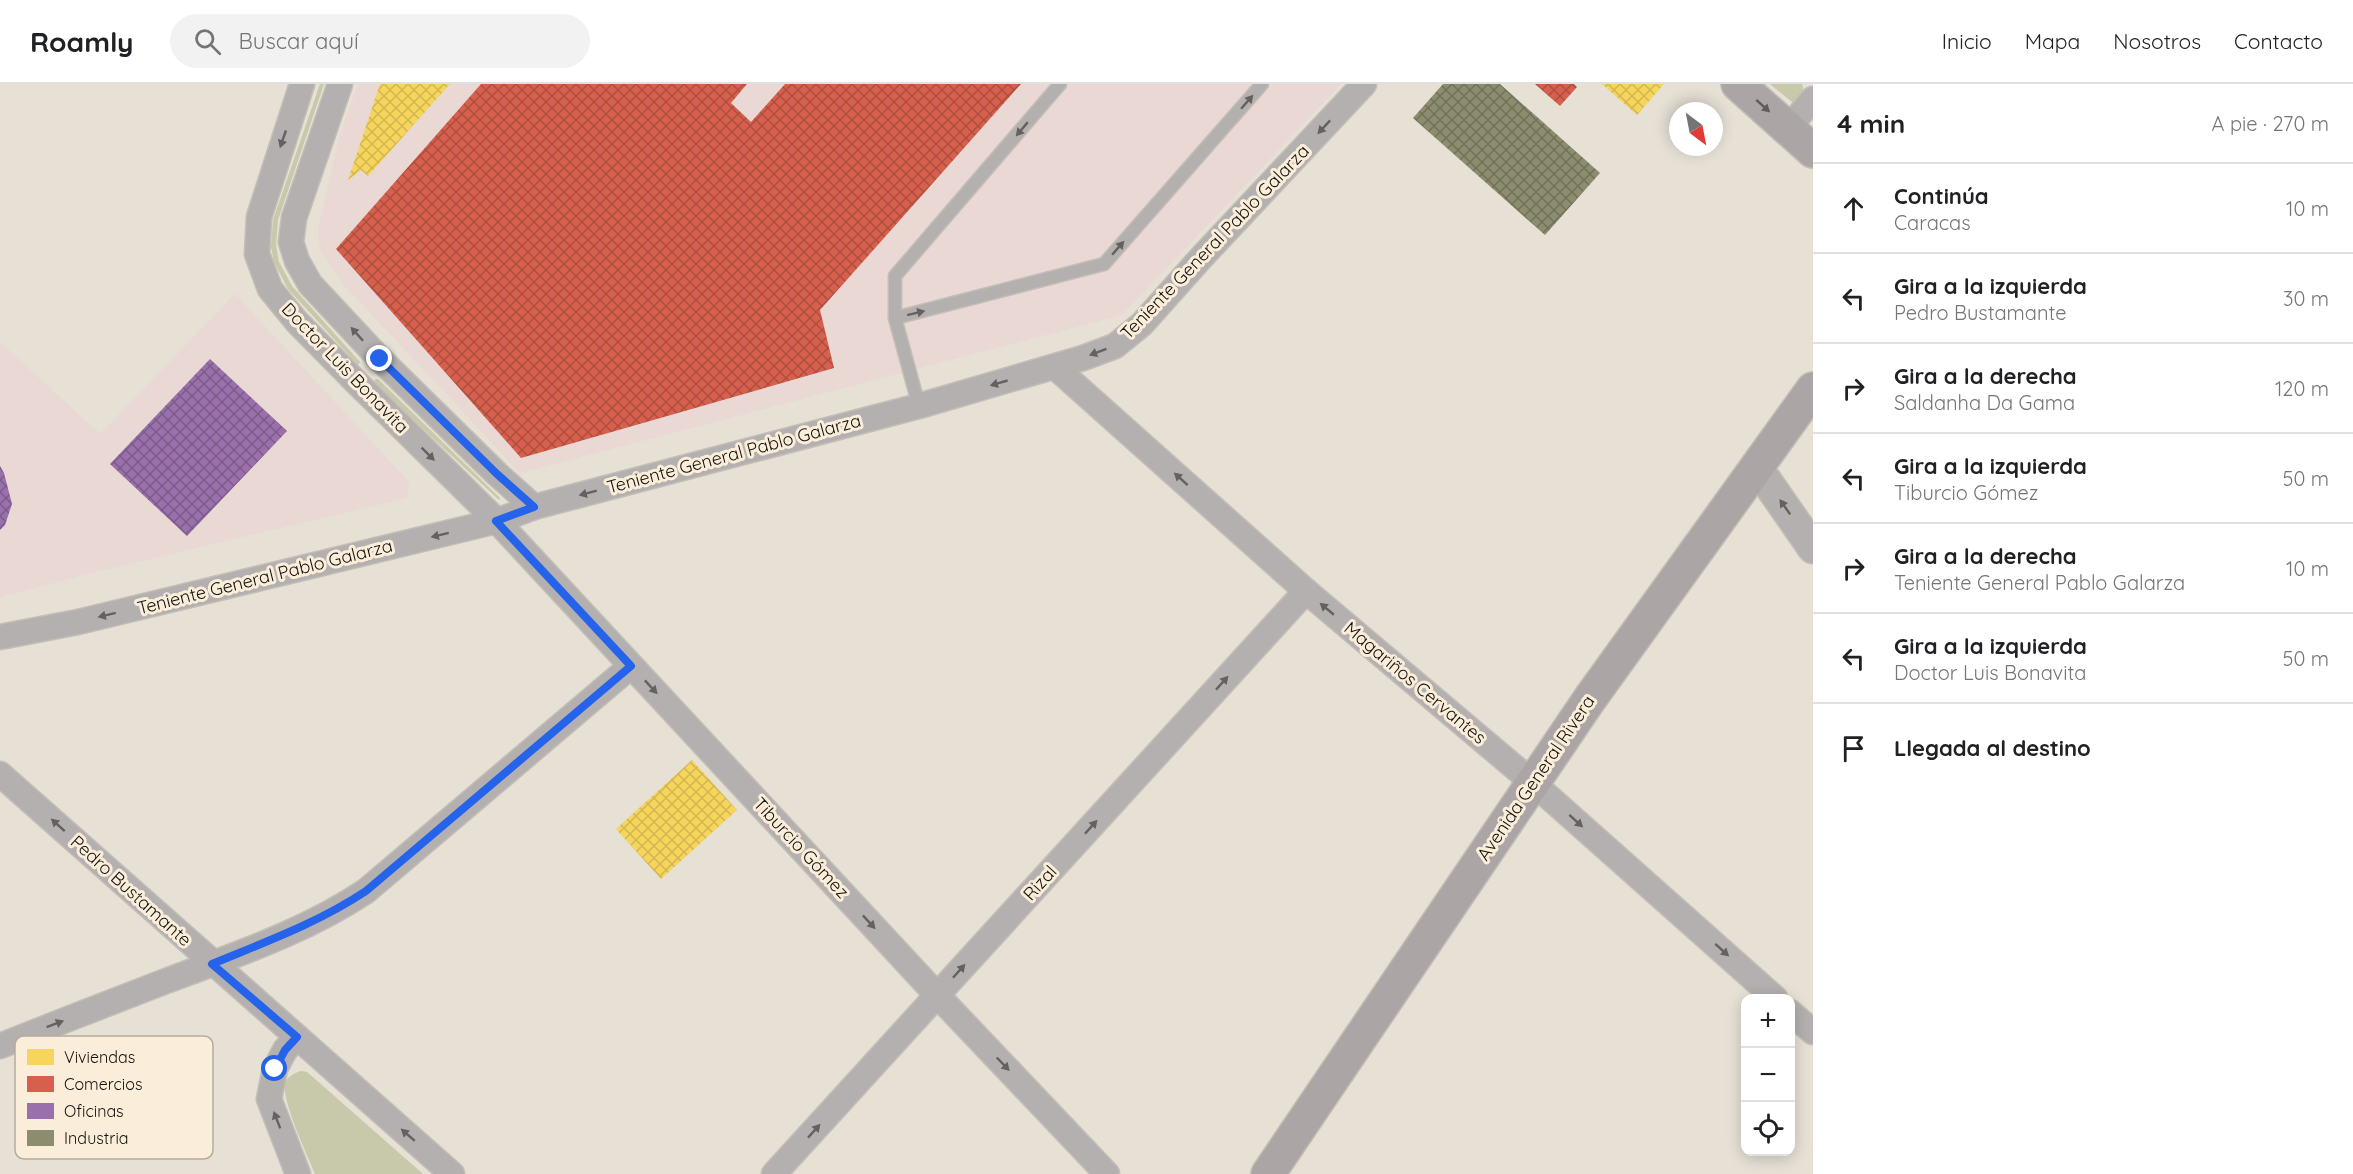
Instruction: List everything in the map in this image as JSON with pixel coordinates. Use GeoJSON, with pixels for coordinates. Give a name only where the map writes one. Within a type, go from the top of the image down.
{"type":"FeatureCollection","features":[{"type":"Feature","properties":{"kind":"main road"},"geometry":{"type":"LineString","coordinates":[[1738,84],[1813,151]]}},
{"type":"Feature","properties":{"kind":"main road","name":"Avenida General Rivera"},"geometry":{"type":"LineString","coordinates":[[1268,1174],[1532,782],[1813,389]]}},
{"type":"Feature","properties":{"kind":"street","name":"Doctor Luis Bonavita"},"geometry":{"type":"LineString","coordinates":[[302,84],[259,217],[257,254],[270,289],[334,361],[496,521]]}},
{"type":"Feature","properties":{"kind":"street","name":"Doctor Luis Bonavita"},"geometry":{"type":"LineString","coordinates":[[339,84],[294,218],[291,242],[297,261],[310,284],[380,359],[497,474],[534,507]]}},
{"type":"Feature","properties":{"kind":"street","name":"Teniente General Pablo Galarza"},"geometry":{"type":"LineString","coordinates":[[0,637],[78,622],[496,521],[534,507],[919,406],[1055,367],[1115,346],[1142,324],[1364,84]]}},
{"type":"Feature","properties":{"kind":"street"},"geometry":{"type":"LineString","coordinates":[[1788,128],[1813,99]]}},
{"type":"Feature","properties":{"kind":"street","name":"Magariños Cervantes"},"geometry":{"type":"LineString","coordinates":[[1055,367],[1306,591],[1532,782],[1769,994]]}},
{"type":"Feature","properties":{"kind":"street"},"geometry":{"type":"LineString","coordinates":[[1756,466],[1813,548]]}},
{"type":"Feature","properties":{"kind":"street","name":"Tiburcio Gómez"},"geometry":{"type":"LineString","coordinates":[[496,521],[937,995],[1107,1174]]}},
{"type":"Feature","properties":{"kind":"street","name":"Rizal"},"geometry":{"type":"LineString","coordinates":[[774,1174],[1306,591]]}},
{"type":"Feature","properties":{"kind":"street"},"geometry":{"type":"LineString","coordinates":[[26,1036],[212,964],[301,928],[336,911],[366,891],[631,666]]}},
{"type":"Feature","properties":{"kind":"street","name":"Pedro Bustamante"},"geometry":{"type":"LineString","coordinates":[[0,774],[452,1174]]}},
{"type":"Feature","properties":{"kind":"street"},"geometry":{"type":"LineString","coordinates":[[1795,1016],[1813,1032]]}},
{"type":"Feature","properties":{"kind":"street"},"geometry":{"type":"LineString","coordinates":[[297,1037],[285,1050],[275,1069],[269,1099],[298,1174]]}},
{"type":"Feature","properties":{"kind":"street"},"geometry":{"type":"LineString","coordinates":[[0,1046],[15,1040]]}},
{"type":"Feature","properties":{"kind":"lane"},"geometry":{"type":"LineString","coordinates":[[919,406],[895,318],[895,276],[1060,84]]}},
{"type":"Feature","properties":{"kind":"lane"},"geometry":{"type":"LineString","coordinates":[[895,318],[1104,264],[1262,84]]}},
{"type":"Feature","properties":{"kind":"shaded area"},"geometry":{"type":"Polygon","coordinates":[[[358,84],[1341,84],[1122,315],[520,473],[344,285],[320,250],[318,230],[339,137],[358,84]]]}},
{"type":"Feature","properties":{"kind":"shaded area"},"geometry":{"type":"Polygon","coordinates":[[[235,294],[409,482],[407,498],[91,573],[0,597],[0,342],[100,434],[235,294]]]}},
{"type":"Feature","properties":{"kind":"green space"},"geometry":{"type":"Polygon","coordinates":[[[320,84],[324,84],[278,220],[276,245],[279,262],[292,286],[360,362],[358,365],[288,289],[274,262],[271,247],[273,220],[320,84]]]}},
{"type":"Feature","properties":{"kind":"green space"},"geometry":{"type":"Polygon","coordinates":[[[1770,84],[1802,84],[1804,91],[1795,103],[1770,84]]]}},
{"type":"Feature","properties":{"kind":"green space"},"geometry":{"type":"Polygon","coordinates":[[[375,379],[378,379],[500,498],[499,500],[374,383],[375,379]]]}},
{"type":"Feature","properties":{"kind":"green space"},"geometry":{"type":"Polygon","coordinates":[[[301,1071],[307,1072],[423,1174],[315,1174],[296,1129],[285,1093],[287,1080],[293,1074],[301,1071]]]}},
{"type":"Feature","properties":{"kind":"building: Viviendas"},"geometry":{"type":"Polygon","coordinates":[[[380,84],[450,84],[368,176],[361,170],[348,180],[380,84]]]}},
{"type":"Feature","properties":{"kind":"building: Viviendas"},"geometry":{"type":"Polygon","coordinates":[[[1602,84],[1664,84],[1637,115],[1602,84]]]}},
{"type":"Feature","properties":{"kind":"building: Viviendas"},"geometry":{"type":"Polygon","coordinates":[[[692,760],[737,810],[661,879],[616,829],[692,760]]]}},
{"type":"Feature","properties":{"kind":"building: Comercios"},"geometry":{"type":"Polygon","coordinates":[[[481,84],[747,84],[731,103],[751,122],[785,84],[1021,84],[820,310],[834,368],[521,458],[336,249],[481,84]]]}},
{"type":"Feature","properties":{"kind":"building: Comercios"},"geometry":{"type":"Polygon","coordinates":[[[1535,84],[1574,84],[1577,87],[1560,106],[1535,84]]]}},
{"type":"Feature","properties":{"kind":"building: Oficinas"},"geometry":{"type":"Polygon","coordinates":[[[210,359],[287,431],[187,536],[110,464],[210,359]]]}},
{"type":"Feature","properties":{"kind":"building: Oficinas"},"geometry":{"type":"Polygon","coordinates":[[[0,466],[12,504],[5,525],[0,530],[0,466]]]}},
{"type":"Feature","properties":{"kind":"building: Industria"},"geometry":{"type":"Polygon","coordinates":[[[1443,84],[1500,84],[1600,173],[1545,235],[1413,118],[1443,84]]]}},
{"type":"Feature","properties":{"kind":"route"},"geometry":{"type":"LineString","coordinates":[[275,1069],[285,1050],[297,1037],[212,964],[301,928],[336,911],[366,891],[631,666],[496,521],[534,507],[497,474],[380,359]]}}]}
